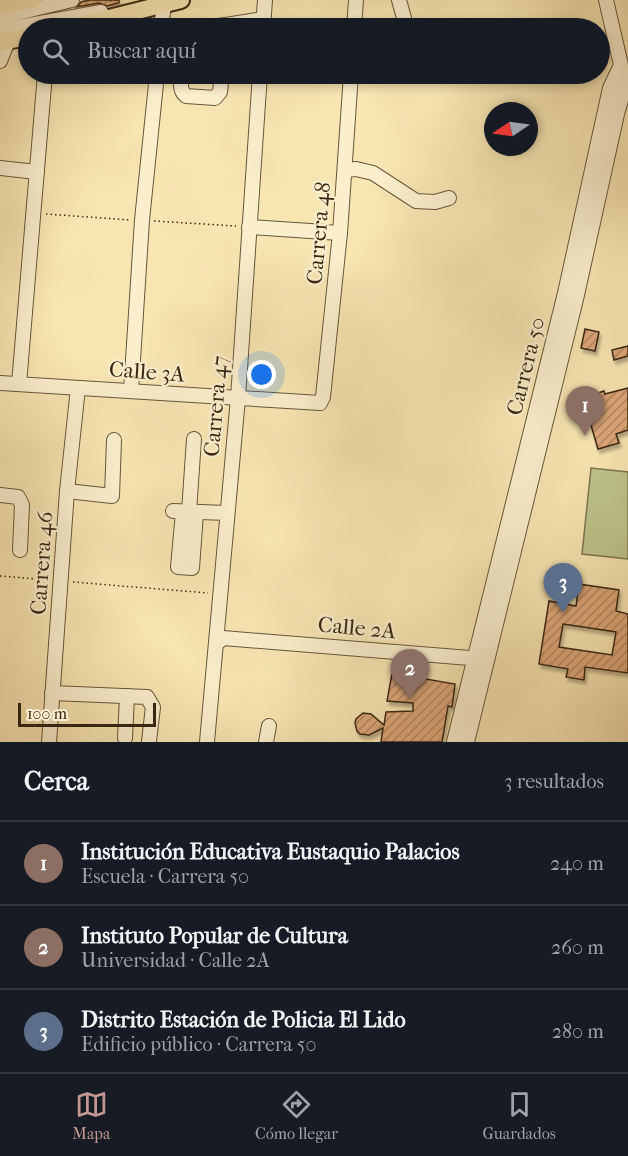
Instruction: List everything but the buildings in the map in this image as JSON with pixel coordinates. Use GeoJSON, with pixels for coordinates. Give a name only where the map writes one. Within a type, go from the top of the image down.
{"type":"FeatureCollection","features":[{"type":"Feature","properties":{"kind":"main road"},"geometry":{"type":"LineString","coordinates":[[0,6],[32,0]]}},
{"type":"Feature","properties":{"kind":"main road"},"geometry":{"type":"LineString","coordinates":[[104,18],[161,2],[181,0]]}},
{"type":"Feature","properties":{"kind":"main road"},"geometry":{"type":"LineString","coordinates":[[2,38],[18,37]]}},
{"type":"Feature","properties":{"kind":"street"},"geometry":{"type":"LineString","coordinates":[[0,17],[72,0]]}},
{"type":"Feature","properties":{"kind":"street"},"geometry":{"type":"LineString","coordinates":[[264,18],[265,0]]}},
{"type":"Feature","properties":{"kind":"street"},"geometry":{"type":"LineString","coordinates":[[355,18],[356,0]]}},
{"type":"Feature","properties":{"kind":"street"},"geometry":{"type":"LineString","coordinates":[[399,0],[404,18]]}},
{"type":"Feature","properties":{"kind":"street","name":"Carrera 50"},"geometry":{"type":"LineString","coordinates":[[467,742],[481,658],[610,88],[621,65],[606,0]]}},
{"type":"Feature","properties":{"kind":"street"},"geometry":{"type":"LineString","coordinates":[[615,0],[628,52]]}},
{"type":"Feature","properties":{"kind":"street"},"geometry":{"type":"LineString","coordinates":[[73,18],[161,2],[161,18]]}},
{"type":"Feature","properties":{"kind":"street"},"geometry":{"type":"LineString","coordinates":[[0,61],[2,38],[18,33]]}},
{"type":"Feature","properties":{"kind":"street","name":"Carrera 50"},"geometry":{"type":"LineString","coordinates":[[454,742],[481,658],[577,295],[622,113],[628,74]]}},
{"type":"Feature","properties":{"kind":"street"},"geometry":{"type":"LineString","coordinates":[[19,384],[44,84]]}},
{"type":"Feature","properties":{"kind":"street"},"geometry":{"type":"LineString","coordinates":[[131,391],[142,220],[156,84]]}},
{"type":"Feature","properties":{"kind":"street"},"geometry":{"type":"LineString","coordinates":[[181,84],[181,89],[186,96],[215,98],[220,92],[221,84]]}},
{"type":"Feature","properties":{"kind":"street","name":"Carrera 47"},"geometry":{"type":"LineString","coordinates":[[207,742],[219,637],[227,513],[238,398],[259,84]]}},
{"type":"Feature","properties":{"kind":"street","name":"Carrera 48"},"geometry":{"type":"LineString","coordinates":[[323,397],[340,233],[350,84]]}},
{"type":"Feature","properties":{"kind":"street"},"geometry":{"type":"LineString","coordinates":[[0,168],[37,172]]}},
{"type":"Feature","properties":{"kind":"street"},"geometry":{"type":"LineString","coordinates":[[345,170],[356,169],[374,173],[416,201],[435,202],[449,198]]}},
{"type":"Feature","properties":{"kind":"street"},"geometry":{"type":"LineString","coordinates":[[249,227],[340,233]]}},
{"type":"Feature","properties":{"kind":"street","name":"Calle 3A"},"geometry":{"type":"LineString","coordinates":[[0,383],[316,403],[320,403],[323,397]]}},
{"type":"Feature","properties":{"kind":"street","name":"Carrera 46"},"geometry":{"type":"LineString","coordinates":[[49,742],[67,491],[78,388]]}},
{"type":"Feature","properties":{"kind":"street"},"geometry":{"type":"LineString","coordinates":[[194,439],[185,512],[227,513]]}},
{"type":"Feature","properties":{"kind":"street"},"geometry":{"type":"LineString","coordinates":[[67,491],[112,496],[114,440]]}},
{"type":"Feature","properties":{"kind":"street"},"geometry":{"type":"LineString","coordinates":[[0,495],[18,497],[22,505],[20,550]]}},
{"type":"Feature","properties":{"kind":"street","name":"Calle 2A"},"geometry":{"type":"LineString","coordinates":[[219,637],[481,658]]}},
{"type":"Feature","properties":{"kind":"street"},"geometry":{"type":"LineString","coordinates":[[52,693],[147,697],[153,707],[149,741]]}},
{"type":"Feature","properties":{"kind":"street"},"geometry":{"type":"LineString","coordinates":[[125,738],[127,696]]}},
{"type":"Feature","properties":{"kind":"street"},"geometry":{"type":"LineString","coordinates":[[266,742],[269,726]]}},
{"type":"Feature","properties":{"kind":"path"},"geometry":{"type":"LineString","coordinates":[[0,576],[221,594]]}},
{"type":"Feature","properties":{"kind":"green space"},"geometry":{"type":"Polygon","coordinates":[[[591,468],[628,472],[628,559],[582,554],[591,468]]]}},
{"type":"Feature","properties":{"kind":"place","name":"Institución Educativa Eustaquio Palacios"},"geometry":{"type":"Point","coordinates":[585,436]}},
{"type":"Feature","properties":{"kind":"place","name":"Distrito Estación de Policia El Lido"},"geometry":{"type":"Point","coordinates":[563,613]}},
{"type":"Feature","properties":{"kind":"place","name":"Instituto Popular de Cultura"},"geometry":{"type":"Point","coordinates":[410,699]}}]}
